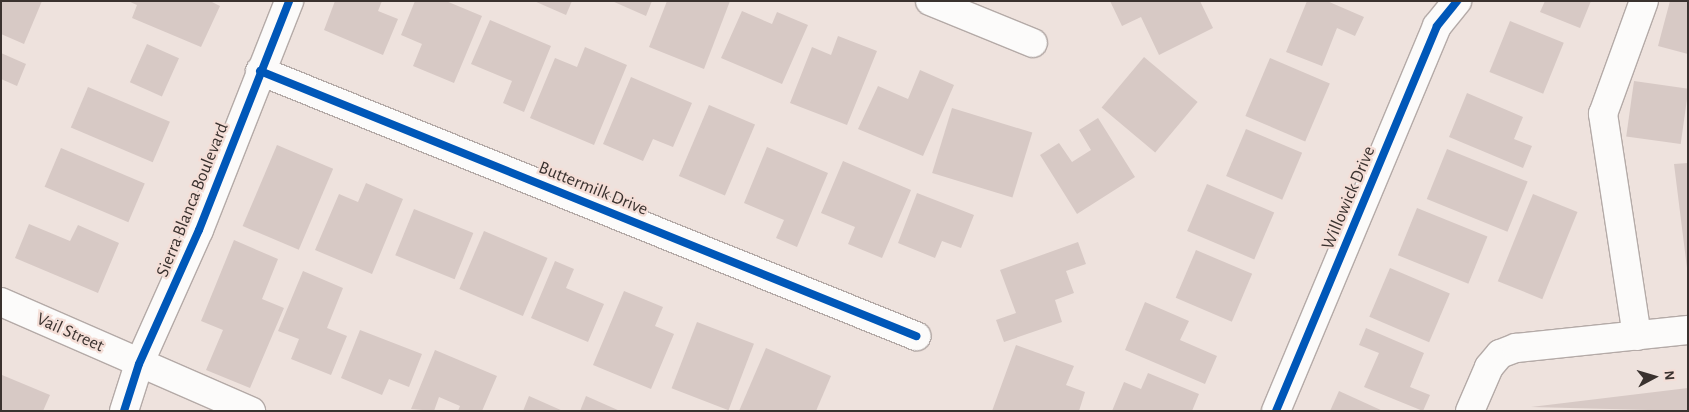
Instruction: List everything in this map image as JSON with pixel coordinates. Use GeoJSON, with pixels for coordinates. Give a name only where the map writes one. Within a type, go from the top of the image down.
{"type":"FeatureCollection","features":[{"type":"Feature","properties":{"kind":"street","name":"Sierra Blanca Boulevard"},"geometry":{"type":"LineString","coordinates":[[124,411],[139,364],[199,230],[260,70],[289,1]]}},
{"type":"Feature","properties":{"kind":"street"},"geometry":{"type":"LineString","coordinates":[[930,1],[1033,43]]}},
{"type":"Feature","properties":{"kind":"street","name":"Willowick Drive"},"geometry":{"type":"LineString","coordinates":[[1276,411],[1437,26],[1457,1]]}},
{"type":"Feature","properties":{"kind":"street"},"geometry":{"type":"LineString","coordinates":[[1637,336],[1603,114],[1644,1]]}},
{"type":"Feature","properties":{"kind":"street","name":"Buttermilk Drive"},"geometry":{"type":"LineString","coordinates":[[260,70],[916,336]]}},
{"type":"Feature","properties":{"kind":"street","name":"Vail Street"},"geometry":{"type":"LineString","coordinates":[[1,302],[139,364],[251,411]]}},
{"type":"Feature","properties":{"kind":"street"},"geometry":{"type":"LineString","coordinates":[[1470,411],[1489,367],[1500,354],[1516,348],[1688,330]]}},
{"type":"Feature","properties":{"kind":"building"},"geometry":{"type":"Polygon","coordinates":[[[1,1],[42,1],[24,44],[1,34],[1,1]]]}},
{"type":"Feature","properties":{"kind":"building"},"geometry":{"type":"Polygon","coordinates":[[[128,1],[210,1],[220,6],[201,47],[132,18],[137,5],[128,1]]]}},
{"type":"Feature","properties":{"kind":"building"},"geometry":{"type":"Polygon","coordinates":[[[335,1],[382,1],[378,11],[398,19],[383,55],[324,30],[335,1]]]}},
{"type":"Feature","properties":{"kind":"building"},"geometry":{"type":"Polygon","coordinates":[[[415,1],[446,1],[482,16],[454,83],[413,66],[422,44],[401,35],[415,1]]]}},
{"type":"Feature","properties":{"kind":"building"},"geometry":{"type":"Polygon","coordinates":[[[534,1],[572,1],[566,15],[534,1]]]}},
{"type":"Feature","properties":{"kind":"building"},"geometry":{"type":"Polygon","coordinates":[[[612,1],[652,1],[646,16],[612,1]]]}},
{"type":"Feature","properties":{"kind":"building"},"geometry":{"type":"Polygon","coordinates":[[[667,1],[730,1],[704,69],[649,47],[667,1]]]}},
{"type":"Feature","properties":{"kind":"building"},"geometry":{"type":"Polygon","coordinates":[[[1110,1],[1200,1],[1213,28],[1159,55],[1141,17],[1122,26],[1110,1]]]}},
{"type":"Feature","properties":{"kind":"building"},"geometry":{"type":"Polygon","coordinates":[[[1307,1],[1327,1],[1364,17],[1355,36],[1337,28],[1322,66],[1286,52],[1307,1]]]}},
{"type":"Feature","properties":{"kind":"building"},"geometry":{"type":"Polygon","coordinates":[[[1545,1],[1591,1],[1580,28],[1540,12],[1545,1]]]}},
{"type":"Feature","properties":{"kind":"building"},"geometry":{"type":"Polygon","coordinates":[[[1670,1],[1688,1],[1688,54],[1658,46],[1670,1]]]}},
{"type":"Feature","properties":{"kind":"building"},"geometry":{"type":"Polygon","coordinates":[[[742,11],[772,24],[777,12],[808,25],[782,84],[721,58],[742,11]]]}},
{"type":"Feature","properties":{"kind":"building"},"geometry":{"type":"Polygon","coordinates":[[[490,20],[551,46],[524,112],[503,103],[512,81],[471,64],[490,20]]]}},
{"type":"Feature","properties":{"kind":"building"},"geometry":{"type":"Polygon","coordinates":[[[1510,21],[1564,43],[1543,94],[1489,72],[1510,21]]]}},
{"type":"Feature","properties":{"kind":"building"},"geometry":{"type":"Polygon","coordinates":[[[838,36],[877,51],[847,125],[790,103],[812,47],[831,55],[838,36]]]}},
{"type":"Feature","properties":{"kind":"building"},"geometry":{"type":"Polygon","coordinates":[[[147,44],[179,58],[162,97],[130,82],[147,44]]]}},
{"type":"Feature","properties":{"kind":"building"},"geometry":{"type":"Polygon","coordinates":[[[585,47],[627,65],[594,145],[530,118],[555,58],[577,67],[585,47]]]}},
{"type":"Feature","properties":{"kind":"building"},"geometry":{"type":"Polygon","coordinates":[[[1,53],[26,64],[17,86],[1,79],[1,53]]]}},
{"type":"Feature","properties":{"kind":"building"},"geometry":{"type":"Polygon","coordinates":[[[1144,57],[1198,102],[1155,153],[1102,108],[1144,57]]]}},
{"type":"Feature","properties":{"kind":"building"},"geometry":{"type":"Polygon","coordinates":[[[1270,58],[1330,83],[1305,141],[1245,116],[1270,58]]]}},
{"type":"Feature","properties":{"kind":"building"},"geometry":{"type":"Polygon","coordinates":[[[920,70],[954,85],[923,156],[858,129],[878,86],[908,99],[920,70]]]}},
{"type":"Feature","properties":{"kind":"building"},"geometry":{"type":"Polygon","coordinates":[[[631,77],[692,103],[673,147],[653,139],[643,161],[603,144],[631,77]]]}},
{"type":"Feature","properties":{"kind":"building"},"geometry":{"type":"Polygon","coordinates":[[[1634,81],[1688,89],[1681,144],[1626,136],[1634,81]]]}},
{"type":"Feature","properties":{"kind":"building"},"geometry":{"type":"Polygon","coordinates":[[[88,87],[170,122],[153,162],[71,128],[88,87]]]}},
{"type":"Feature","properties":{"kind":"building"},"geometry":{"type":"Polygon","coordinates":[[[1467,93],[1523,117],[1514,139],[1532,146],[1523,168],[1449,137],[1467,93]]]}},
{"type":"Feature","properties":{"kind":"building"},"geometry":{"type":"Polygon","coordinates":[[[709,105],[755,125],[725,195],[679,176],[709,105]]]}},
{"type":"Feature","properties":{"kind":"building"},"geometry":{"type":"Polygon","coordinates":[[[952,108],[1032,133],[1012,198],[932,173],[952,108]]]}},
{"type":"Feature","properties":{"kind":"building"},"geometry":{"type":"Polygon","coordinates":[[[1098,118],[1135,177],[1077,214],[1040,155],[1059,143],[1072,162],[1091,150],[1079,130],[1098,118]]]}},
{"type":"Feature","properties":{"kind":"building"},"geometry":{"type":"Polygon","coordinates":[[[1246,129],[1302,153],[1282,200],[1226,176],[1246,129]]]}},
{"type":"Feature","properties":{"kind":"building"},"geometry":{"type":"Polygon","coordinates":[[[277,145],[333,169],[299,250],[243,226],[277,145]]]}},
{"type":"Feature","properties":{"kind":"building"},"geometry":{"type":"Polygon","coordinates":[[[767,147],[828,173],[797,247],[776,238],[784,220],[744,203],[767,147]]]}},
{"type":"Feature","properties":{"kind":"building"},"geometry":{"type":"Polygon","coordinates":[[[61,148],[145,184],[128,222],[45,187],[61,148]]]}},
{"type":"Feature","properties":{"kind":"building"},"geometry":{"type":"Polygon","coordinates":[[[1447,149],[1528,182],[1507,232],[1427,199],[1447,149]]]}},
{"type":"Feature","properties":{"kind":"building"},"geometry":{"type":"Polygon","coordinates":[[[843,161],[911,190],[882,258],[848,244],[855,227],[821,213],[843,161]]]}},
{"type":"Feature","properties":{"kind":"building"},"geometry":{"type":"Polygon","coordinates":[[[1688,163],[1688,268],[1687,268],[1674,164],[1688,163]]]}},
{"type":"Feature","properties":{"kind":"building"},"geometry":{"type":"Polygon","coordinates":[[[366,183],[403,199],[372,274],[315,250],[339,194],[358,202],[366,183]]]}},
{"type":"Feature","properties":{"kind":"building"},"geometry":{"type":"Polygon","coordinates":[[[1207,184],[1274,213],[1254,259],[1187,231],[1207,184]]]}},
{"type":"Feature","properties":{"kind":"building"},"geometry":{"type":"Polygon","coordinates":[[[917,193],[974,215],[961,248],[942,241],[935,258],[898,243],[917,193]]]}},
{"type":"Feature","properties":{"kind":"building"},"geometry":{"type":"Polygon","coordinates":[[[1533,194],[1578,212],[1542,299],[1498,281],[1533,194]]]}},
{"type":"Feature","properties":{"kind":"building"},"geometry":{"type":"Polygon","coordinates":[[[1417,208],[1487,236],[1468,284],[1398,255],[1417,208]]]}},
{"type":"Feature","properties":{"kind":"building"},"geometry":{"type":"Polygon","coordinates":[[[414,209],[473,233],[455,279],[395,255],[414,209]]]}},
{"type":"Feature","properties":{"kind":"building"},"geometry":{"type":"Polygon","coordinates":[[[29,224],[70,241],[78,225],[119,243],[98,293],[15,258],[29,224]]]}},
{"type":"Feature","properties":{"kind":"building"},"geometry":{"type":"Polygon","coordinates":[[[484,231],[548,258],[523,316],[459,289],[484,231]]]}},
{"type":"Feature","properties":{"kind":"building"},"geometry":{"type":"Polygon","coordinates":[[[234,240],[278,259],[262,299],[284,308],[250,388],[206,370],[223,330],[201,321],[234,240]]]}},
{"type":"Feature","properties":{"kind":"building"},"geometry":{"type":"Polygon","coordinates":[[[1078,242],[1086,264],[1066,271],[1074,293],[1055,300],[1062,322],[1004,342],[996,320],[1016,313],[1000,270],[1078,242]]]}},
{"type":"Feature","properties":{"kind":"building"},"geometry":{"type":"Polygon","coordinates":[[[1196,250],[1252,274],[1232,322],[1176,298],[1196,250]]]}},
{"type":"Feature","properties":{"kind":"building"},"geometry":{"type":"Polygon","coordinates":[[[555,261],[574,269],[566,288],[604,304],[588,342],[531,318],[555,261]]]}},
{"type":"Feature","properties":{"kind":"building"},"geometry":{"type":"Polygon","coordinates":[[[1390,268],[1450,293],[1429,342],[1369,317],[1390,268]]]}},
{"type":"Feature","properties":{"kind":"building"},"geometry":{"type":"Polygon","coordinates":[[[303,271],[343,288],[327,328],[347,336],[331,375],[291,359],[299,339],[278,331],[303,271]]]}},
{"type":"Feature","properties":{"kind":"building"},"geometry":{"type":"Polygon","coordinates":[[[624,291],[663,307],[655,326],[674,334],[651,389],[593,365],[624,291]]]}},
{"type":"Feature","properties":{"kind":"building"},"geometry":{"type":"Polygon","coordinates":[[[1145,302],[1189,321],[1180,340],[1217,356],[1205,384],[1125,350],[1145,302]]]}},
{"type":"Feature","properties":{"kind":"building"},"geometry":{"type":"Polygon","coordinates":[[[697,322],[754,344],[729,410],[672,388],[697,322]]]}},
{"type":"Feature","properties":{"kind":"building"},"geometry":{"type":"Polygon","coordinates":[[[1366,328],[1424,353],[1410,387],[1430,395],[1423,411],[1364,387],[1379,353],[1359,345],[1366,328]]]}},
{"type":"Feature","properties":{"kind":"building"},"geometry":{"type":"Polygon","coordinates":[[[360,330],[422,354],[409,387],[389,379],[382,395],[341,378],[360,330]]]}},
{"type":"Feature","properties":{"kind":"building"},"geometry":{"type":"Polygon","coordinates":[[[1016,345],[1074,366],[1066,385],[1085,392],[1079,411],[992,411],[1016,345]]]}},
{"type":"Feature","properties":{"kind":"building"},"geometry":{"type":"Polygon","coordinates":[[[766,348],[831,376],[816,411],[739,411],[766,348]]]}},
{"type":"Feature","properties":{"kind":"building"},"geometry":{"type":"Polygon","coordinates":[[[435,350],[497,376],[482,411],[458,411],[460,406],[439,397],[434,411],[411,409],[435,350]]]}},
{"type":"Feature","properties":{"kind":"building"},"geometry":{"type":"Polygon","coordinates":[[[1148,373],[1199,394],[1192,411],[1112,411],[1124,382],[1141,389],[1148,373]]]}},
{"type":"Feature","properties":{"kind":"building"},"geometry":{"type":"Polygon","coordinates":[[[2,375],[50,395],[43,411],[1,411],[2,375]]]}},
{"type":"Feature","properties":{"kind":"building"},"geometry":{"type":"Polygon","coordinates":[[[1688,388],[1688,411],[1531,407],[1688,388]]]}},
{"type":"Feature","properties":{"kind":"building"},"geometry":{"type":"Polygon","coordinates":[[[1339,391],[1383,411],[1330,411],[1339,391]]]}},
{"type":"Feature","properties":{"kind":"building"},"geometry":{"type":"Polygon","coordinates":[[[529,396],[563,411],[523,411],[529,396]]]}},
{"type":"Feature","properties":{"kind":"building"},"geometry":{"type":"Polygon","coordinates":[[[586,396],[620,411],[580,411],[586,396]]]}},
{"type":"Feature","properties":{"kind":"cycle path"},"geometry":{"type":"LineString","coordinates":[[124,411],[139,364],[199,230],[289,1]]}},
{"type":"Feature","properties":{"kind":"cycle path"},"geometry":{"type":"LineString","coordinates":[[1276,411],[1437,26],[1457,1]]}},
{"type":"Feature","properties":{"kind":"cycle path"},"geometry":{"type":"LineString","coordinates":[[260,71],[916,336]]}}]}
